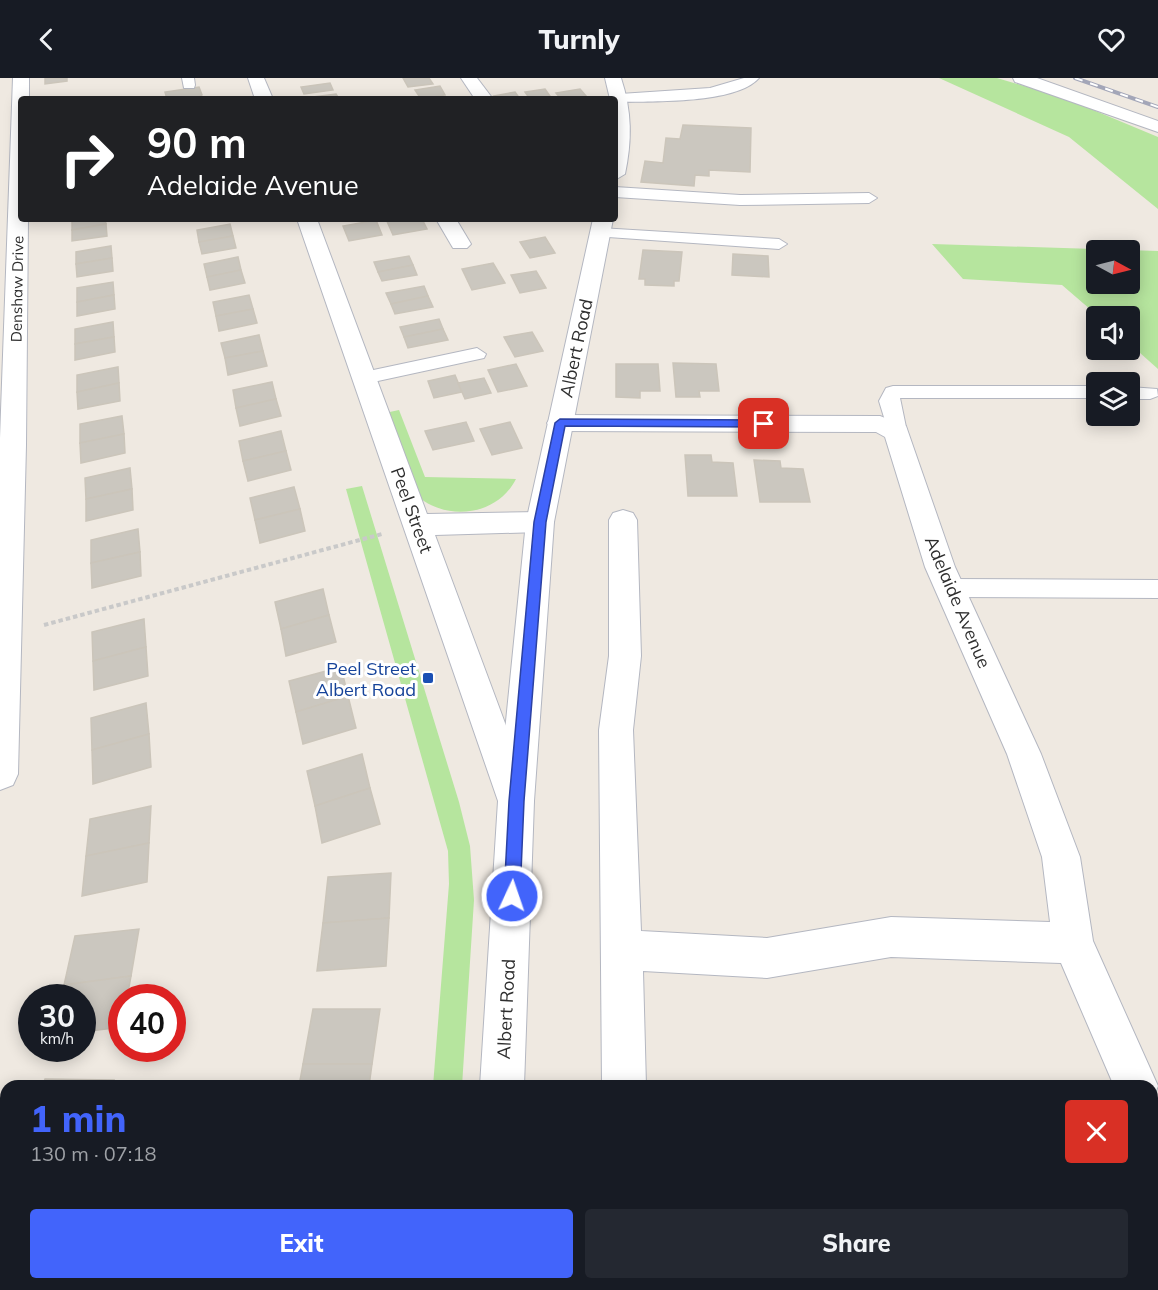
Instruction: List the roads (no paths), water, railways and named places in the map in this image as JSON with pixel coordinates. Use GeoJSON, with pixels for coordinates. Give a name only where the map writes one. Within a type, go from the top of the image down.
{"type":"FeatureCollection","features":[{"type":"Feature","properties":{"kind":"street","name":"Denshaw Drive"},"geometry":{"type":"LineString","coordinates":[[19,96],[21,78]]}},
{"type":"Feature","properties":{"kind":"street"},"geometry":{"type":"LineString","coordinates":[[256,78],[263,96]]}},
{"type":"Feature","properties":{"kind":"street"},"geometry":{"type":"LineString","coordinates":[[469,78],[482,96]]}},
{"type":"Feature","properties":{"kind":"street"},"geometry":{"type":"LineString","coordinates":[[613,78],[620,98],[623,124],[618,155]]}},
{"type":"Feature","properties":{"kind":"street"},"geometry":{"type":"LineString","coordinates":[[1021,78],[1158,127]]}},
{"type":"Feature","properties":{"kind":"street","name":"Denshaw Drive"},"geometry":{"type":"LineString","coordinates":[[0,774],[5,635],[9,196],[18,108]]}},
{"type":"Feature","properties":{"kind":"street","name":"Peel Street"},"geometry":{"type":"LineString","coordinates":[[308,222],[516,801]]}},
{"type":"Feature","properties":{"kind":"street"},"geometry":{"type":"LineString","coordinates":[[448,222],[460,244]]}},
{"type":"Feature","properties":{"kind":"street","name":"Albert Road"},"geometry":{"type":"LineString","coordinates":[[502,1080],[516,801],[540,522],[602,226]]}},
{"type":"Feature","properties":{"kind":"street"},"geometry":{"type":"LineString","coordinates":[[560,423],[880,424],[897,432]]}},
{"type":"Feature","properties":{"kind":"street","name":"Adelaide Avenue"},"geometry":{"type":"LineString","coordinates":[[897,432],[939,567],[1024,754],[1061,857],[1073,943],[1133,1080]]}},
{"type":"Feature","properties":{"kind":"street"},"geometry":{"type":"LineString","coordinates":[[623,520],[625,656],[616,730],[624,1080]]}},
{"type":"Feature","properties":{"kind":"street"},"geometry":{"type":"LineString","coordinates":[[417,525],[540,522]]}},
{"type":"Feature","properties":{"kind":"street"},"geometry":{"type":"LineString","coordinates":[[622,950],[767,958],[891,938],[1073,943]]}},
{"type":"Feature","properties":{"kind":"lane"},"geometry":{"type":"LineString","coordinates":[[620,98],[694,94],[740,86],[753,78]]}},
{"type":"Feature","properties":{"kind":"lane"},"geometry":{"type":"LineString","coordinates":[[618,192],[740,200],[869,198]]}},
{"type":"Feature","properties":{"kind":"lane"},"geometry":{"type":"LineString","coordinates":[[602,226],[779,244]]}},
{"type":"Feature","properties":{"kind":"lane"},"geometry":{"type":"LineString","coordinates":[[364,378],[477,354]]}},
{"type":"Feature","properties":{"kind":"lane"},"geometry":{"type":"LineString","coordinates":[[897,432],[889,401],[893,392],[1086,392]]}},
{"type":"Feature","properties":{"kind":"lane"},"geometry":{"type":"LineString","coordinates":[[1140,393],[1150,393]]}},
{"type":"Feature","properties":{"kind":"lane"},"geometry":{"type":"LineString","coordinates":[[950,588],[1158,589]]}},
{"type":"Feature","properties":{"kind":"railway"},"geometry":{"type":"LineString","coordinates":[[1075,78],[1158,107]]}},
{"type":"Feature","properties":{"kind":"place","name":"Peel Street Albert Road"},"geometry":{"type":"Point","coordinates":[428,678]}}]}
